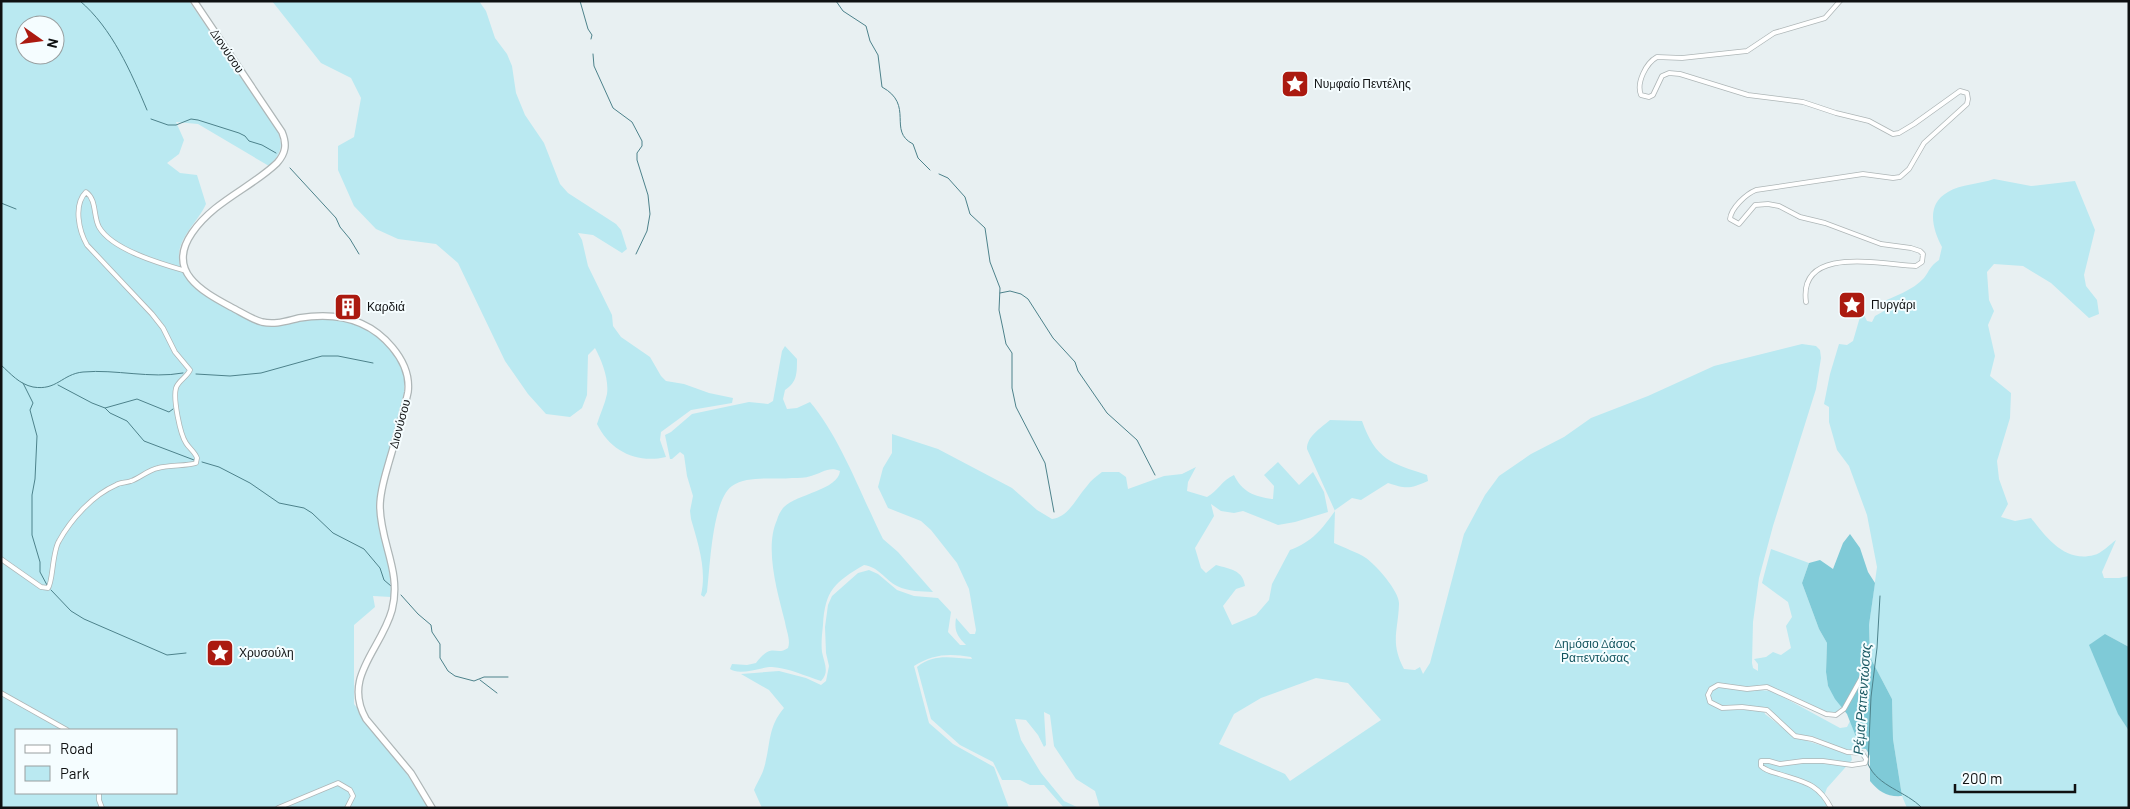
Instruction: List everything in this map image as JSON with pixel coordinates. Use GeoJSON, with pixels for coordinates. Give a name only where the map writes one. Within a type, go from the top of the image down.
{"type":"FeatureCollection","features":[{"type":"Feature","properties":{"kind":"main road","name":"Διονύσου"},"geometry":{"type":"LineString","coordinates":[[194,1],[282,132],[286,144],[283,156],[273,167],[227,199],[196,228],[189,238],[184,251],[183,261],[186,271],[201,289],[262,322],[280,323],[326,315],[360,322],[384,337],[402,361],[408,379],[408,392],[384,481],[380,507],[381,519],[394,573],[394,600],[385,629],[358,681],[357,694],[360,709],[411,773],[432,808]]}},
{"type":"Feature","properties":{"kind":"street"},"geometry":{"type":"LineString","coordinates":[[1806,302],[1806,286],[1814,274],[1822,268],[1857,260],[1916,266],[1922,262],[1923,254],[1911,248],[1881,244],[1825,223],[1800,217],[1772,204],[1763,203],[1755,205],[1739,224],[1730,219],[1732,212],[1747,195],[1756,190],[1863,174],[1893,178],[1902,176],[1908,172],[1924,143],[1967,104],[1967,93],[1960,91],[1914,124],[1899,133],[1893,134],[1869,121],[1803,102],[1748,96],[1675,73],[1662,76],[1651,96],[1642,96],[1639,88],[1647,67],[1657,58],[1682,58],[1747,51],[1771,34],[1825,18],[1840,1]]}},
{"type":"Feature","properties":{"kind":"street"},"geometry":{"type":"LineString","coordinates":[[1,559],[41,587],[48,588],[51,585],[57,544],[83,509],[118,483],[131,481],[156,468],[196,463],[197,458],[184,439],[176,393],[178,384],[186,377],[190,370],[175,352],[163,328],[152,314],[87,245],[78,215],[82,196],[86,192],[91,196],[100,229],[116,243],[161,264],[186,271]]}},
{"type":"Feature","properties":{"kind":"street"},"geometry":{"type":"LineString","coordinates":[[1831,808],[1824,795],[1816,787],[1768,771],[1760,766],[1761,761],[1780,764],[1823,761],[1852,765],[1865,763],[1865,755],[1847,752],[1812,739],[1795,736],[1767,710],[1742,707],[1722,708],[1710,702],[1708,695],[1711,688],[1718,685],[1747,688],[1767,687],[1826,714],[1836,715],[1844,709],[1868,666]]}},
{"type":"Feature","properties":{"kind":"street"},"geometry":{"type":"LineString","coordinates":[[1,693],[65,729]]}},
{"type":"Feature","properties":{"kind":"street"},"geometry":{"type":"LineString","coordinates":[[278,808],[338,783],[350,790],[353,796],[347,808]]}},
{"type":"Feature","properties":{"kind":"street"},"geometry":{"type":"LineString","coordinates":[[99,794],[102,808]]}},
{"type":"Feature","properties":{"kind":"green space"},"geometry":{"type":"Polygon","coordinates":[[[1,1],[189,1],[277,130],[281,145],[279,154],[269,166],[198,124],[176,122],[184,140],[179,154],[167,163],[180,173],[197,175],[206,204],[186,234],[180,247],[180,265],[184,274],[199,291],[250,321],[265,326],[272,326],[314,318],[343,320],[357,324],[381,338],[399,360],[404,374],[404,393],[377,502],[390,564],[391,597],[373,596],[375,607],[354,625],[354,704],[402,766],[428,808],[1,808],[1,1]]]}},
{"type":"Feature","properties":{"kind":"green space"},"geometry":{"type":"Polygon","coordinates":[[[272,1],[479,1],[486,11],[495,38],[507,54],[512,66],[516,93],[525,115],[544,143],[560,184],[568,193],[616,224],[621,230],[627,249],[622,253],[593,235],[578,233],[582,240],[588,266],[612,315],[613,326],[621,337],[650,357],[666,381],[684,384],[709,393],[733,398],[732,403],[691,410],[661,432],[660,440],[666,457],[645,459],[635,457],[609,442],[597,424],[607,394],[607,382],[595,348],[588,355],[587,395],[582,408],[570,417],[546,414],[528,394],[505,361],[458,263],[436,244],[398,239],[376,229],[354,206],[338,170],[338,146],[354,137],[361,98],[351,78],[321,63],[272,1]]]}},
{"type":"Feature","properties":{"kind":"green space"},"geometry":{"type":"Polygon","coordinates":[[[1994,179],[2031,186],[2075,181],[2095,230],[2084,275],[2086,286],[2097,300],[2099,314],[2089,318],[2051,283],[2023,266],[1994,264],[1987,272],[1989,300],[1994,311],[1988,325],[1995,356],[1990,376],[2011,393],[2010,418],[1997,461],[1999,479],[2008,504],[2001,517],[2015,521],[2031,518],[2057,547],[2074,555],[2097,554],[2116,540],[2102,572],[2104,578],[2129,576],[2129,647],[2105,634],[2118,713],[2129,731],[2129,808],[1907,808],[1902,796],[1893,739],[1892,699],[1870,657],[1869,625],[1877,567],[1867,515],[1849,466],[1837,450],[1829,422],[1829,407],[1824,404],[1830,374],[1839,344],[1847,345],[1853,341],[1860,317],[1864,315],[1867,321],[1872,322],[1875,316],[1884,311],[1879,303],[1914,286],[1924,278],[1932,266],[1939,260],[1942,247],[1933,217],[1936,203],[1941,197],[1959,187],[1994,179]]]}},
{"type":"Feature","properties":{"kind":"green space","name":"Δημόσιο Δάσος Ραπεντώσας"},"geometry":{"type":"Polygon","coordinates":[[[1802,344],[1816,346],[1820,350],[1821,358],[1816,389],[1773,526],[1759,578],[1753,622],[1752,663],[1753,668],[1758,671],[1758,664],[1754,659],[1766,657],[1773,652],[1781,655],[1791,648],[1786,626],[1792,617],[1788,602],[1762,583],[1771,549],[1809,563],[1802,583],[1819,629],[1827,643],[1826,672],[1828,686],[1842,708],[1835,713],[1823,711],[1811,707],[1770,686],[1758,685],[1759,690],[1772,691],[1840,728],[1847,727],[1850,721],[1856,737],[1857,748],[1855,751],[1839,748],[1814,737],[1796,734],[1763,708],[1765,714],[1795,737],[1851,755],[1852,760],[1827,788],[1824,796],[1827,808],[1100,808],[1095,791],[1076,779],[1054,746],[1050,715],[1044,712],[1046,745],[1044,747],[1038,735],[1026,720],[1015,719],[1021,740],[1041,773],[1064,801],[1079,808],[1064,808],[1044,785],[1030,785],[1020,780],[1002,780],[993,762],[960,745],[931,719],[917,667],[937,658],[972,659],[971,657],[948,655],[928,659],[914,666],[929,723],[953,744],[994,767],[1009,808],[762,808],[754,790],[764,768],[772,730],[784,708],[769,690],[741,674],[779,671],[806,678],[821,685],[826,681],[829,666],[826,653],[825,627],[828,605],[832,596],[858,573],[869,570],[878,574],[897,590],[914,596],[938,598],[951,612],[948,632],[960,645],[966,645],[957,633],[955,626],[956,618],[970,634],[975,634],[976,630],[969,589],[957,563],[931,530],[921,521],[888,508],[878,487],[883,468],[892,453],[892,434],[938,449],[1012,488],[1037,510],[1052,519],[1058,518],[1068,511],[1090,482],[1102,472],[1119,472],[1126,477],[1128,489],[1164,476],[1182,474],[1196,467],[1188,482],[1187,491],[1207,497],[1234,475],[1245,490],[1260,497],[1273,499],[1274,486],[1264,475],[1278,462],[1299,485],[1313,472],[1324,492],[1328,512],[1278,525],[1243,511],[1234,513],[1221,511],[1211,504],[1214,516],[1195,548],[1201,568],[1206,573],[1216,565],[1239,573],[1244,581],[1245,586],[1236,589],[1223,606],[1232,625],[1256,615],[1269,600],[1272,584],[1290,550],[1310,539],[1321,529],[1335,511],[1334,543],[1366,558],[1376,566],[1392,586],[1399,604],[1396,644],[1400,660],[1404,669],[1415,670],[1420,667],[1423,674],[1430,663],[1464,534],[1485,495],[1499,476],[1531,454],[1564,437],[1591,418],[1648,396],[1714,366],[1802,344]],[[1316,678],[1261,698],[1234,714],[1219,744],[1285,774],[1290,781],[1381,720],[1348,683],[1316,678]]]}},
{"type":"Feature","properties":{"kind":"green space"},"geometry":{"type":"Polygon","coordinates":[[[785,346],[797,359],[796,377],[785,390],[783,399],[787,409],[797,408],[810,402],[821,416],[841,450],[883,539],[898,552],[933,592],[902,588],[874,568],[864,565],[839,582],[829,595],[824,613],[822,652],[826,671],[821,681],[772,667],[739,672],[730,669],[732,664],[747,665],[756,663],[770,651],[780,651],[788,648],[788,635],[772,557],[773,531],[784,507],[790,502],[832,483],[838,477],[840,471],[829,470],[802,478],[753,479],[732,486],[725,494],[716,519],[707,592],[704,597],[701,595],[703,576],[701,557],[690,511],[693,496],[687,476],[684,455],[680,452],[670,459],[665,435],[692,414],[749,402],[768,404],[773,401],[782,351],[785,346]]]}},
{"type":"Feature","properties":{"kind":"green space"},"geometry":{"type":"Polygon","coordinates":[[[1330,420],[1362,421],[1373,444],[1386,458],[1394,463],[1427,475],[1428,481],[1417,486],[1404,487],[1388,483],[1361,500],[1352,498],[1335,510],[1307,449],[1312,436],[1330,420]]]}},
{"type":"Feature","properties":{"kind":"shaded area"},"geometry":{"type":"Polygon","coordinates":[[[1850,534],[1860,548],[1868,572],[1875,583],[1869,625],[1870,657],[1892,699],[1893,739],[1902,796],[1892,796],[1884,793],[1870,781],[1870,756],[1866,749],[1857,748],[1856,737],[1847,714],[1835,699],[1828,686],[1826,672],[1827,643],[1819,629],[1802,583],[1809,563],[1820,560],[1833,569],[1843,543],[1850,534]]]}},
{"type":"Feature","properties":{"kind":"shaded area"},"geometry":{"type":"Polygon","coordinates":[[[2105,634],[2129,647],[2129,731],[2118,714],[2089,645],[2105,634]]]}},
{"type":"Feature","properties":{"kind":"waterway"},"geometry":{"type":"LineString","coordinates":[[80,1],[102,24],[120,51],[147,110]]}},
{"type":"Feature","properties":{"kind":"waterway"},"geometry":{"type":"LineString","coordinates":[[580,1],[588,29],[592,35],[591,39]]}},
{"type":"Feature","properties":{"kind":"waterway"},"geometry":{"type":"LineString","coordinates":[[836,1],[843,11],[866,26],[870,41],[878,55],[882,87],[892,94],[897,102],[902,132],[906,139],[913,144],[918,158],[930,170]]}},
{"type":"Feature","properties":{"kind":"waterway"},"geometry":{"type":"LineString","coordinates":[[593,54],[594,66],[613,108],[632,122],[642,141],[642,146],[637,153],[637,160],[648,195],[650,214],[647,231],[636,254]]}},
{"type":"Feature","properties":{"kind":"waterway"},"geometry":{"type":"LineString","coordinates":[[151,119],[168,125],[176,125],[191,119],[198,120],[239,133],[249,141],[262,145],[276,153]]}},
{"type":"Feature","properties":{"kind":"waterway"},"geometry":{"type":"LineString","coordinates":[[290,168],[336,218],[359,254]]}},
{"type":"Feature","properties":{"kind":"waterway"},"geometry":{"type":"LineString","coordinates":[[939,174],[948,178],[965,197],[970,214],[985,228],[990,262],[1000,288],[999,310],[1006,344],[1012,353],[1012,388],[1016,407],[1045,463],[1054,512]]}},
{"type":"Feature","properties":{"kind":"waterway"},"geometry":{"type":"LineString","coordinates":[[1,203],[16,209]]}},
{"type":"Feature","properties":{"kind":"waterway"},"geometry":{"type":"LineString","coordinates":[[1000,293],[1010,291],[1021,294],[1028,299],[1053,338],[1075,362],[1078,371],[1107,413],[1137,440],[1155,475]]}},
{"type":"Feature","properties":{"kind":"waterway"},"geometry":{"type":"LineString","coordinates":[[196,374],[230,376],[261,373],[322,356],[338,356],[373,363]]}},
{"type":"Feature","properties":{"kind":"waterway"},"geometry":{"type":"LineString","coordinates":[[1,365],[23,384],[41,388],[54,385],[76,373],[83,372],[95,371],[146,375],[183,373]]}},
{"type":"Feature","properties":{"kind":"waterway"},"geometry":{"type":"LineString","coordinates":[[23,383],[33,403],[30,410],[37,436],[35,479],[32,495],[32,535],[40,562],[40,572],[47,585]]}},
{"type":"Feature","properties":{"kind":"waterway"},"geometry":{"type":"LineString","coordinates":[[58,385],[105,408],[137,399],[169,412],[173,409]]}},
{"type":"Feature","properties":{"kind":"waterway"},"geometry":{"type":"LineString","coordinates":[[105,408],[110,413],[127,421],[144,441],[194,460]]}},
{"type":"Feature","properties":{"kind":"waterway"},"geometry":{"type":"LineString","coordinates":[[202,462],[219,467],[250,483],[279,503],[304,508],[312,513],[333,533],[364,549],[380,568],[384,580],[391,586]]}},
{"type":"Feature","properties":{"kind":"waterway"},"geometry":{"type":"LineString","coordinates":[[51,590],[71,611],[84,619],[167,655],[186,653]]}},
{"type":"Feature","properties":{"kind":"waterway"},"geometry":{"type":"LineString","coordinates":[[401,595],[431,625],[432,632],[440,644],[440,658],[448,671],[455,676],[474,681],[484,677],[508,677]]}},
{"type":"Feature","properties":{"kind":"waterway","name":"Ρέμα Ραπεντώσας"},"geometry":{"type":"LineString","coordinates":[[1880,596],[1877,648],[1871,697],[1868,764],[1885,784],[1908,797],[1922,808]]}},
{"type":"Feature","properties":{"kind":"waterway"},"geometry":{"type":"LineString","coordinates":[[480,680],[497,693]]}},
{"type":"Feature","properties":{"kind":"place","name":"Νυμφαίο Πεντέλης"},"geometry":{"type":"Point","coordinates":[1295,84]}},
{"type":"Feature","properties":{"kind":"place","name":"Πυργάρι"},"geometry":{"type":"Point","coordinates":[1852,305]}},
{"type":"Feature","properties":{"kind":"place","name":"Καρδιά"},"geometry":{"type":"Point","coordinates":[348,307]}},
{"type":"Feature","properties":{"kind":"place","name":"Χρυσούλη"},"geometry":{"type":"Point","coordinates":[220,653]}}]}
